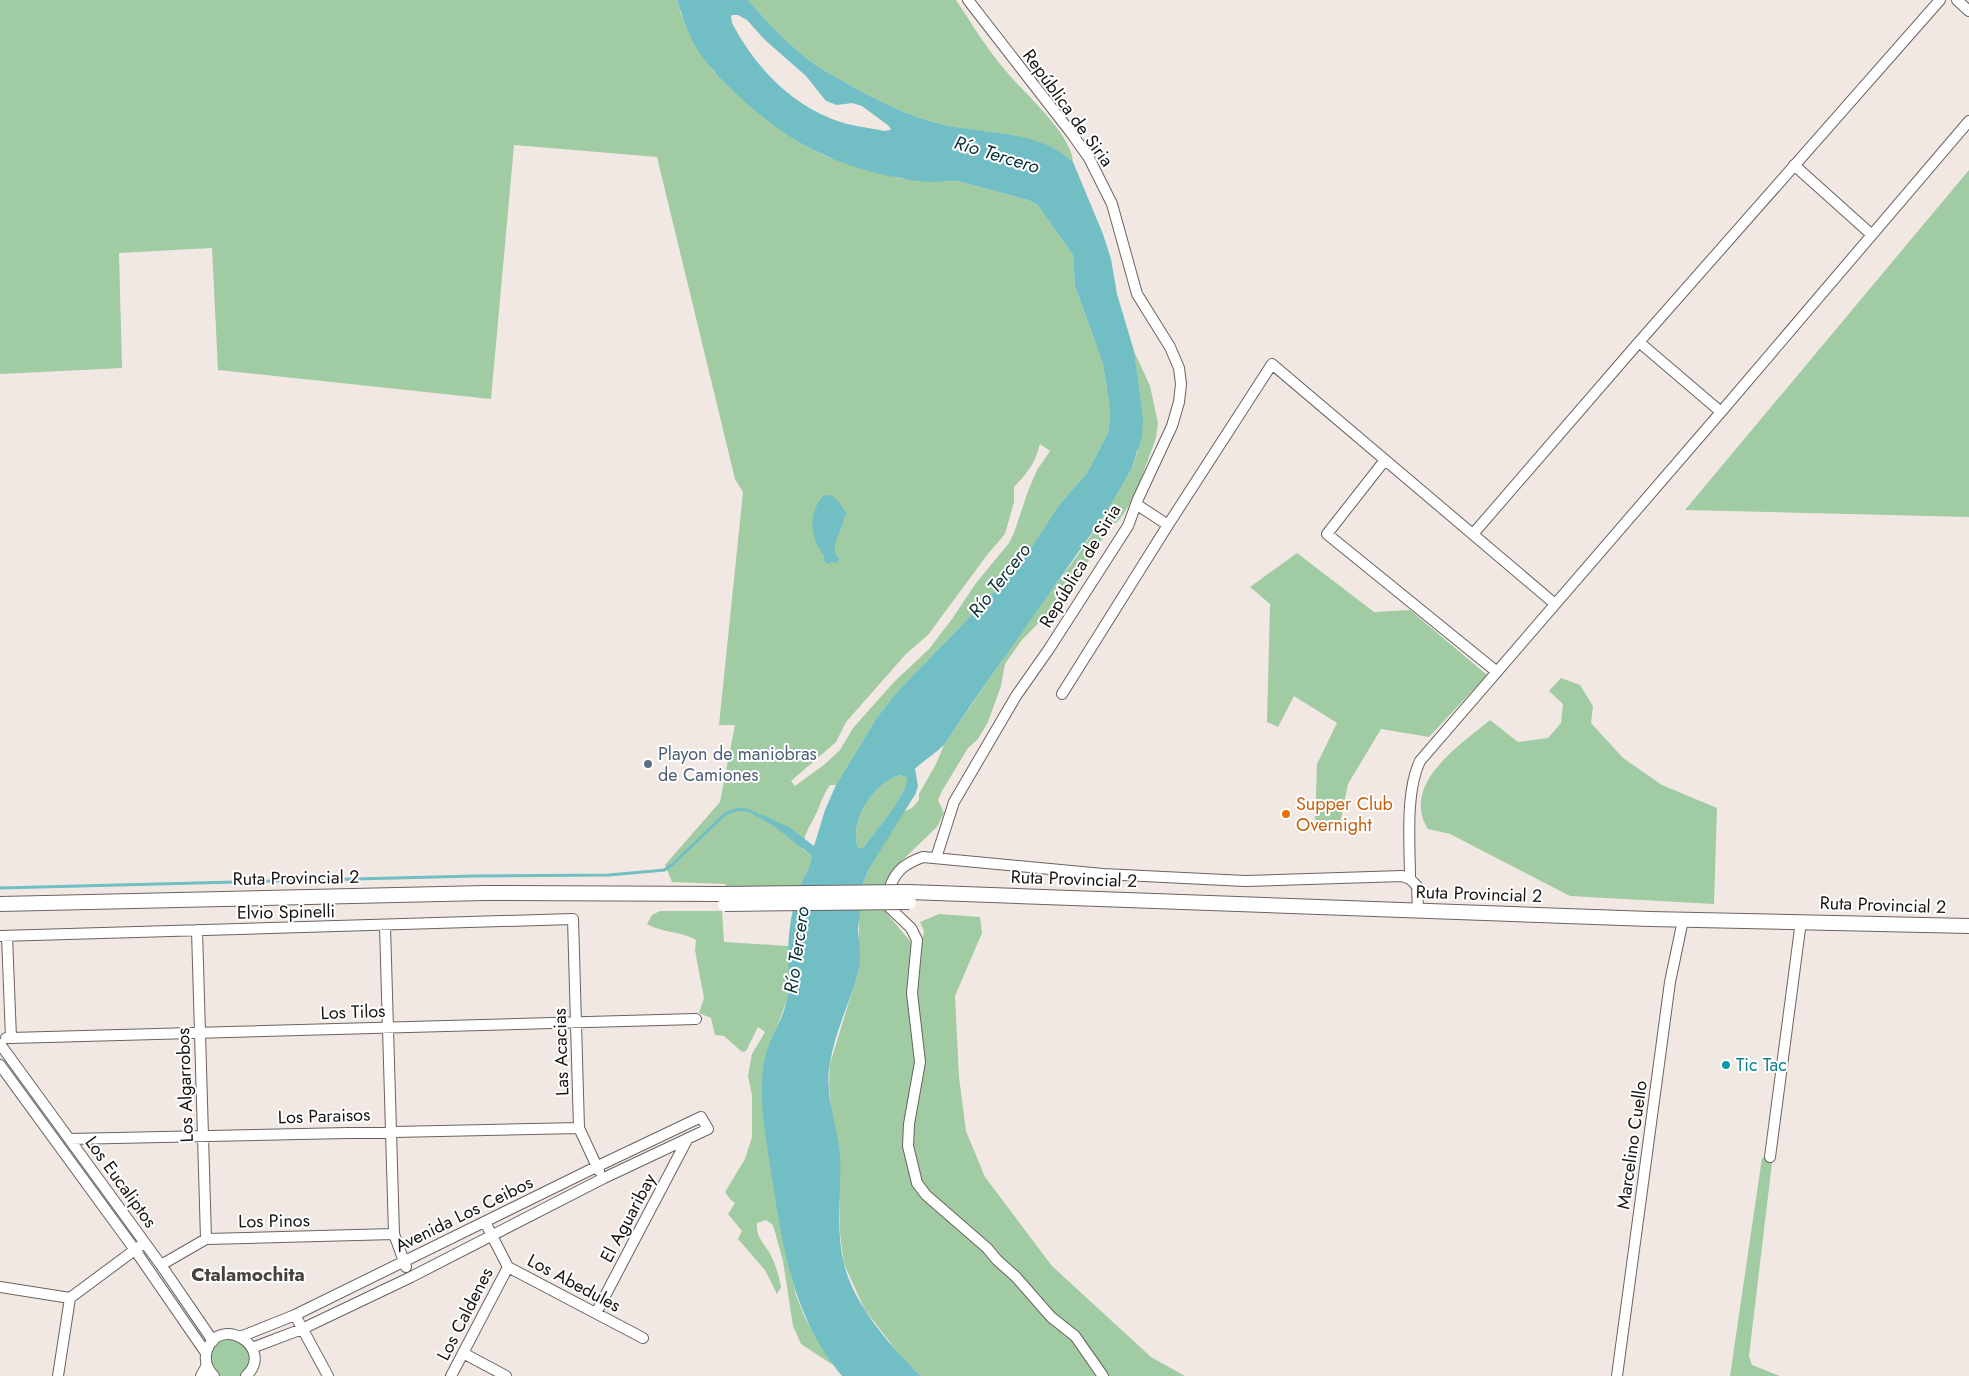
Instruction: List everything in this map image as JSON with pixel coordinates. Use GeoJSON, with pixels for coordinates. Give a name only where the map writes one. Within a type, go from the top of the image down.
{"type":"FeatureCollection","features":[{"type":"Feature","properties":{"kind":"main road","name":"Ruta Provincial 2"},"geometry":{"type":"LineString","coordinates":[[0,904],[485,893],[592,893],[725,899],[987,895],[1683,920],[1969,926]]}},
{"type":"Feature","properties":{"kind":"main road"},"geometry":{"type":"LineString","coordinates":[[0,913],[209,907],[242,898]]}},
{"type":"Feature","properties":{"kind":"street","name":"República de Siria"},"geometry":{"type":"LineString","coordinates":[[936,858],[954,802],[1016,696],[1128,526],[1136,504],[1172,426],[1179,402],[1181,384],[1179,368],[1170,347],[1138,294],[1112,204],[1089,158],[968,0]]}},
{"type":"Feature","properties":{"kind":"street"},"geometry":{"type":"LineString","coordinates":[[1473,534],[1940,0]]}},
{"type":"Feature","properties":{"kind":"street"},"geometry":{"type":"LineString","coordinates":[[1956,0],[1969,11]]}},
{"type":"Feature","properties":{"kind":"street"},"geometry":{"type":"LineString","coordinates":[[1410,880],[1411,791],[1414,774],[1420,761],[1969,121]]}},
{"type":"Feature","properties":{"kind":"street"},"geometry":{"type":"LineString","coordinates":[[1794,165],[1872,235]]}},
{"type":"Feature","properties":{"kind":"street"},"geometry":{"type":"LineString","coordinates":[[1639,342],[1721,412]]}},
{"type":"Feature","properties":{"kind":"street"},"geometry":{"type":"LineString","coordinates":[[1062,694],[1272,364],[1555,604]]}},
{"type":"Feature","properties":{"kind":"street"},"geometry":{"type":"LineString","coordinates":[[1386,460],[1327,534],[1497,672]]}},
{"type":"Feature","properties":{"kind":"street"},"geometry":{"type":"LineString","coordinates":[[1136,504],[1168,525]]}},
{"type":"Feature","properties":{"kind":"street"},"geometry":{"type":"LineString","coordinates":[[890,887],[895,874],[909,862],[923,857],[1104,874],[1245,881],[1402,876],[1417,886],[1418,911]]}},
{"type":"Feature","properties":{"kind":"street"},"geometry":{"type":"LineString","coordinates":[[890,908],[911,928],[917,940],[912,993],[920,1062],[908,1124],[908,1139],[917,1183],[926,1196],[987,1248],[1016,1277],[1051,1317],[1075,1336],[1104,1376]]}},
{"type":"Feature","properties":{"kind":"street","name":"Elvio Spinelli"},"geometry":{"type":"LineString","coordinates":[[3,936],[573,919]]}},
{"type":"Feature","properties":{"kind":"street","name":"Las Acacias"},"geometry":{"type":"LineString","coordinates":[[573,919],[579,1128],[596,1166],[604,1178]]}},
{"type":"Feature","properties":{"kind":"street","name":"Marcelino Cuello"},"geometry":{"type":"LineString","coordinates":[[1617,1376],[1670,982],[1683,920]]}},
{"type":"Feature","properties":{"kind":"street"},"geometry":{"type":"LineString","coordinates":[[1770,1157],[1802,921]]}},
{"type":"Feature","properties":{"kind":"street"},"geometry":{"type":"LineString","coordinates":[[385,926],[390,1027],[394,1234],[411,1277]]}},
{"type":"Feature","properties":{"kind":"street","name":"Los Algarrobos"},"geometry":{"type":"LineString","coordinates":[[197,930],[206,1239]]}},
{"type":"Feature","properties":{"kind":"street"},"geometry":{"type":"LineString","coordinates":[[3,936],[5,1038]]}},
{"type":"Feature","properties":{"kind":"street","name":"Los Tilos"},"geometry":{"type":"LineString","coordinates":[[5,1038],[696,1019]]}},
{"type":"Feature","properties":{"kind":"street","name":"Los Eucaliptos"},"geometry":{"type":"LineString","coordinates":[[0,1044],[161,1265],[213,1341]]}},
{"type":"Feature","properties":{"kind":"street"},"geometry":{"type":"LineString","coordinates":[[0,1080],[7,1053]]}},
{"type":"Feature","properties":{"kind":"street","name":"Los Eucaliptos"},"geometry":{"type":"LineString","coordinates":[[2,1067],[206,1353]]}},
{"type":"Feature","properties":{"kind":"street","name":"Avenida Los Ceibos"},"geometry":{"type":"LineString","coordinates":[[213,1341],[226,1334],[240,1336],[294,1315],[596,1166],[701,1117],[708,1129],[604,1178],[411,1277],[302,1329],[252,1348]]}},
{"type":"Feature","properties":{"kind":"street","name":"Los Paraisos"},"geometry":{"type":"LineString","coordinates":[[69,1139],[392,1130],[579,1128]]}},
{"type":"Feature","properties":{"kind":"street","name":"El Aguaribay"},"geometry":{"type":"LineString","coordinates":[[596,1313],[688,1138]]}},
{"type":"Feature","properties":{"kind":"street","name":"Los Abedules"},"geometry":{"type":"LineString","coordinates":[[485,1222],[508,1267],[643,1338]]}},
{"type":"Feature","properties":{"kind":"street","name":"Los Pinos"},"geometry":{"type":"LineString","coordinates":[[161,1265],[206,1239],[394,1234]]}},
{"type":"Feature","properties":{"kind":"street"},"geometry":{"type":"LineString","coordinates":[[58,1376],[70,1298],[144,1242]]}},
{"type":"Feature","properties":{"kind":"street","name":"Los Caldenes"},"geometry":{"type":"LineString","coordinates":[[451,1376],[508,1267]]}},
{"type":"Feature","properties":{"kind":"street"},"geometry":{"type":"LineString","coordinates":[[0,1287],[70,1298]]}},
{"type":"Feature","properties":{"kind":"street"},"geometry":{"type":"LineString","coordinates":[[294,1315],[328,1376]]}},
{"type":"Feature","properties":{"kind":"street"},"geometry":{"type":"LineString","coordinates":[[240,1336],[252,1348],[254,1361],[252,1368],[246,1376]]}},
{"type":"Feature","properties":{"kind":"street"},"geometry":{"type":"LineString","coordinates":[[201,1376],[206,1365],[206,1353],[213,1341]]}},
{"type":"Feature","properties":{"kind":"street"},"geometry":{"type":"LineString","coordinates":[[464,1353],[506,1376]]}},
{"type":"Feature","properties":{"kind":"street"},"geometry":{"type":"LineString","coordinates":[[206,1365],[214,1376]]}},
{"type":"Feature","properties":{"kind":"green space"},"geometry":{"type":"Polygon","coordinates":[[[0,0],[677,0],[681,14],[697,48],[714,72],[777,127],[802,144],[825,156],[898,178],[930,182],[957,181],[1037,204],[1073,255],[1075,286],[1103,364],[1110,420],[1108,433],[1087,473],[1059,505],[1019,566],[896,693],[876,719],[836,785],[830,785],[828,788],[803,843],[802,849],[812,856],[812,862],[800,887],[726,887],[725,884],[672,882],[665,865],[720,802],[735,725],[719,725],[743,492],[735,479],[657,157],[514,145],[491,399],[218,370],[212,248],[119,253],[122,368],[0,374],[0,0]],[[1040,444],[1036,457],[1030,467],[1014,487],[1014,502],[1005,534],[987,555],[928,635],[906,654],[846,722],[836,742],[791,781],[795,786],[825,764],[840,750],[853,728],[894,682],[929,649],[952,619],[976,583],[1009,543],[1037,470],[1050,451],[1040,444]]]}},
{"type":"Feature","properties":{"kind":"green space"},"geometry":{"type":"Polygon","coordinates":[[[748,0],[956,0],[998,62],[1056,126],[1071,151],[1073,162],[1044,144],[1011,135],[944,125],[903,112],[877,100],[810,61],[777,32],[748,0]]]}},
{"type":"Feature","properties":{"kind":"green space"},"geometry":{"type":"Polygon","coordinates":[[[1969,170],[1969,517],[1685,510],[1969,170]]]}},
{"type":"Feature","properties":{"kind":"green space"},"geometry":{"type":"Polygon","coordinates":[[[1134,351],[1150,386],[1158,423],[1156,438],[1130,504],[1120,519],[1108,530],[1070,591],[1021,641],[1005,664],[1001,686],[988,722],[978,739],[968,748],[938,800],[944,813],[937,827],[893,869],[886,886],[862,886],[869,869],[903,812],[912,808],[919,800],[919,794],[936,764],[944,745],[1038,608],[1080,552],[1108,510],[1132,468],[1138,451],[1137,377],[1134,351]]]}},
{"type":"Feature","properties":{"kind":"green space"},"geometry":{"type":"Polygon","coordinates":[[[1297,553],[1374,612],[1410,610],[1487,675],[1429,737],[1381,729],[1348,784],[1340,824],[1315,823],[1317,764],[1337,723],[1294,696],[1278,727],[1267,722],[1270,604],[1250,587],[1297,553]]]}},
{"type":"Feature","properties":{"kind":"green space"},"geometry":{"type":"Polygon","coordinates":[[[1561,678],[1580,685],[1593,706],[1591,723],[1623,758],[1662,785],[1717,808],[1714,904],[1570,896],[1450,834],[1428,829],[1421,812],[1422,796],[1427,781],[1437,767],[1464,741],[1490,720],[1518,742],[1548,738],[1561,723],[1563,704],[1549,691],[1561,678]]]}},
{"type":"Feature","properties":{"kind":"green space"},"geometry":{"type":"Polygon","coordinates":[[[901,775],[907,778],[903,793],[863,848],[858,848],[856,838],[857,826],[866,804],[873,793],[882,785],[901,775]]]}},
{"type":"Feature","properties":{"kind":"green space"},"geometry":{"type":"Polygon","coordinates":[[[859,909],[884,910],[920,953],[924,931],[920,922],[939,914],[980,917],[982,933],[955,996],[959,1077],[966,1131],[985,1177],[1052,1266],[1151,1357],[1185,1376],[921,1376],[903,1359],[865,1310],[844,1264],[840,1234],[839,1151],[832,1118],[829,1085],[830,1064],[859,969],[859,909]]]}},
{"type":"Feature","properties":{"kind":"green space"},"geometry":{"type":"Polygon","coordinates":[[[660,911],[722,911],[724,942],[789,946],[790,963],[787,1000],[765,1059],[762,1086],[764,1122],[780,1225],[796,1295],[805,1318],[833,1365],[801,1344],[793,1326],[783,1261],[773,1225],[766,1220],[757,1223],[757,1228],[778,1274],[781,1287],[777,1294],[765,1270],[738,1239],[742,1231],[728,1214],[735,1203],[725,1192],[745,1159],[752,1137],[752,1095],[748,1076],[752,1054],[765,1032],[758,1027],[746,1051],[742,1052],[724,1036],[715,1035],[711,1018],[699,1013],[704,998],[695,950],[696,940],[647,924],[652,915],[660,911]]]}},
{"type":"Feature","properties":{"kind":"green space"},"geometry":{"type":"Polygon","coordinates":[[[1767,1157],[1772,1163],[1749,1356],[1752,1365],[1780,1376],[1730,1376],[1762,1158],[1767,1157]]]}},
{"type":"Feature","properties":{"kind":"green space"},"geometry":{"type":"Polygon","coordinates":[[[233,1334],[254,1354],[246,1376],[214,1376],[207,1365],[213,1341],[233,1334]]]}},
{"type":"Feature","properties":{"kind":"water","name":"Río Tercero"},"geometry":{"type":"Polygon","coordinates":[[[677,0],[748,0],[778,32],[810,61],[877,100],[903,112],[944,125],[1011,135],[1044,144],[1073,162],[1103,234],[1111,259],[1117,294],[1134,351],[1143,419],[1142,436],[1132,468],[1108,510],[944,745],[915,769],[918,786],[916,793],[869,869],[863,883],[858,929],[859,969],[832,1051],[829,1075],[830,1098],[840,1154],[839,1223],[841,1250],[849,1279],[865,1310],[886,1339],[921,1376],[842,1376],[825,1353],[812,1329],[792,1280],[780,1227],[768,1151],[762,1107],[762,1081],[767,1050],[786,1005],[789,981],[788,945],[791,922],[800,887],[809,868],[812,856],[774,826],[760,818],[763,815],[789,827],[814,846],[825,810],[836,785],[876,719],[896,693],[1019,566],[1059,505],[1087,473],[1108,433],[1110,420],[1103,364],[1075,286],[1073,255],[1037,204],[957,181],[923,182],[863,170],[804,145],[761,115],[717,75],[697,49],[677,0]],[[732,15],[732,23],[751,53],[761,67],[786,92],[816,111],[838,121],[884,131],[891,130],[889,126],[862,106],[852,103],[837,105],[826,101],[806,76],[765,40],[747,20],[738,15],[732,15]],[[901,775],[882,785],[873,793],[866,804],[857,826],[856,838],[858,848],[863,848],[897,803],[906,785],[907,778],[901,775]]]}},
{"type":"Feature","properties":{"kind":"water"},"geometry":{"type":"Polygon","coordinates":[[[831,495],[839,502],[847,514],[844,517],[835,545],[836,555],[839,559],[837,563],[832,562],[828,564],[823,560],[825,557],[816,542],[812,526],[814,511],[818,503],[823,496],[831,495]]]}},
{"type":"Feature","properties":{"kind":"waterway"},"geometry":{"type":"LineString","coordinates":[[664,870],[672,865],[724,815],[740,809],[765,819]]}},
{"type":"Feature","properties":{"kind":"waterway"},"geometry":{"type":"LineString","coordinates":[[0,888],[475,876],[609,875],[665,870]]}},
{"type":"Feature","properties":{"kind":"place","name":"Playon de maniobras de Camiones"},"geometry":{"type":"Point","coordinates":[648,764]}},
{"type":"Feature","properties":{"kind":"place","name":"Supper Club Overnight"},"geometry":{"type":"Point","coordinates":[1286,814]}},
{"type":"Feature","properties":{"kind":"place","name":"Tic Tac"},"geometry":{"type":"Point","coordinates":[1726,1065]}},
{"type":"Feature","properties":{"kind":"district","name":"Ctalamochita"},"geometry":{"type":"Point","coordinates":[248,1274]}}]}
